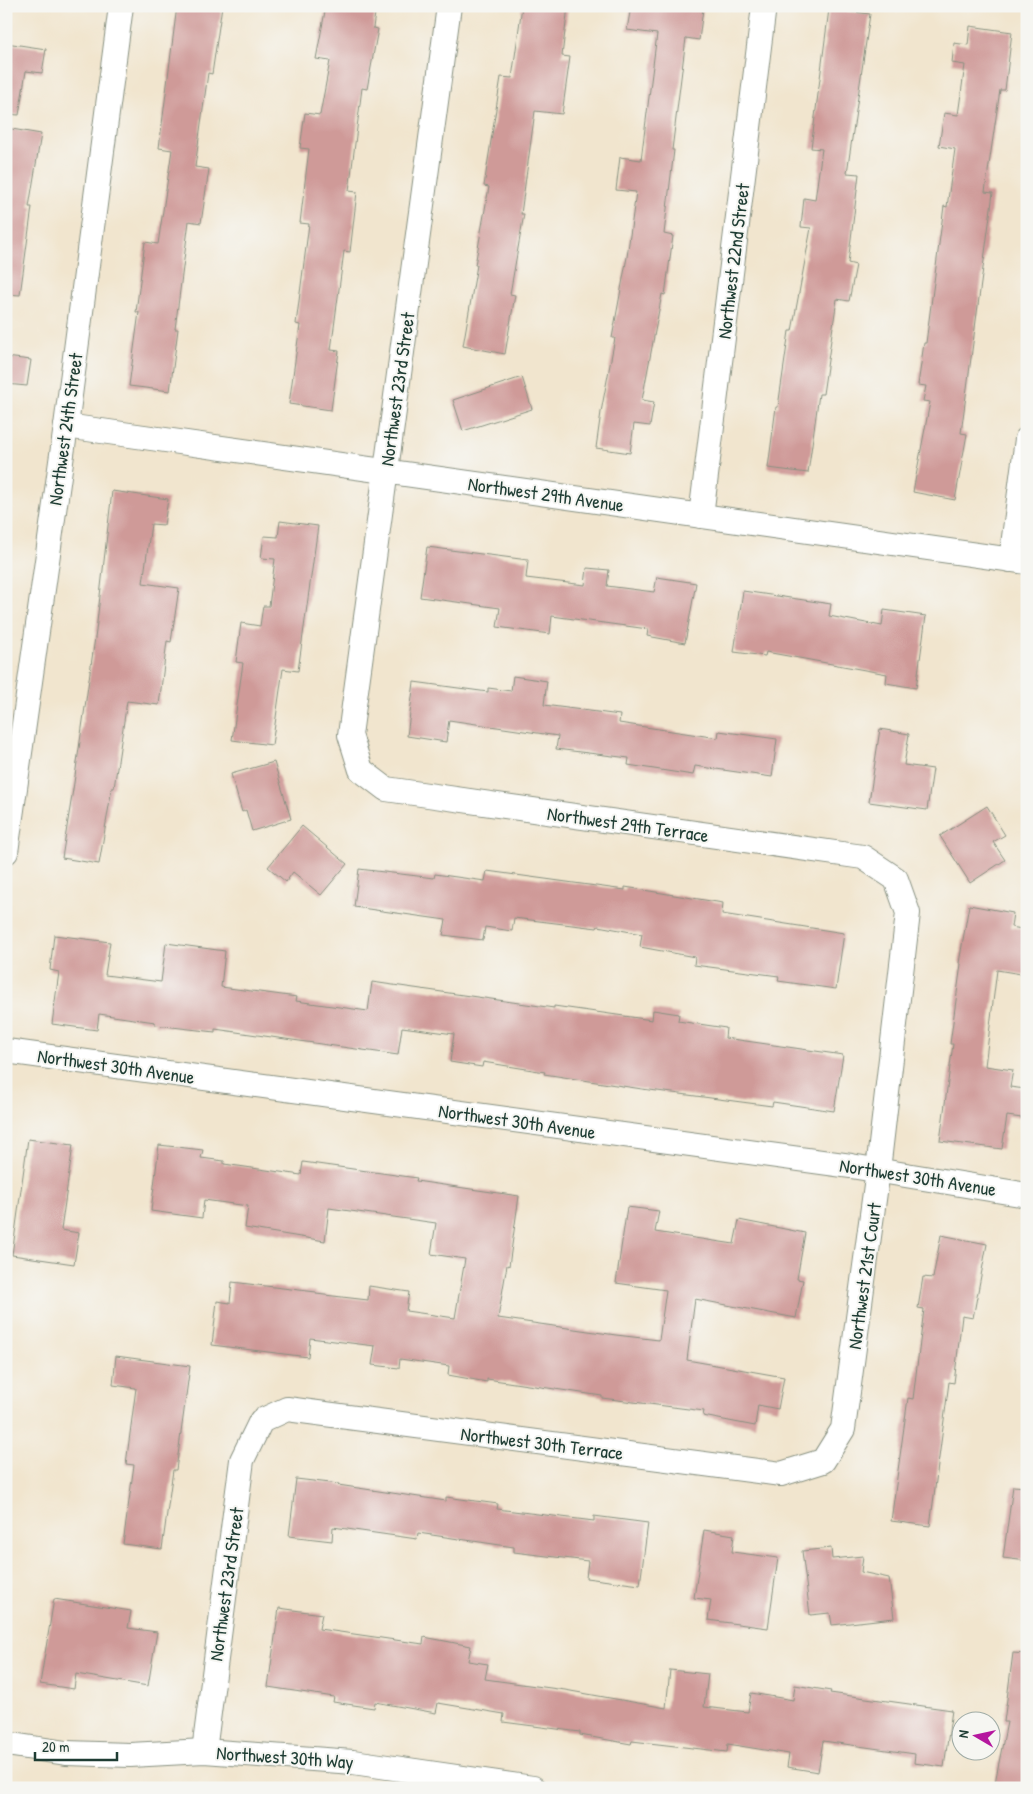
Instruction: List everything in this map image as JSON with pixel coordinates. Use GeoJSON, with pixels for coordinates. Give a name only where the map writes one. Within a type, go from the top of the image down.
{"type":"FeatureCollection","features":[{"type":"Feature","properties":{"kind":"street","name":"Northwest 24th Street"},"geometry":{"type":"LineString","coordinates":[[6,852],[66,426],[121,6]]}},
{"type":"Feature","properties":{"kind":"street","name":"Northwest 23rd Street"},"geometry":{"type":"LineString","coordinates":[[361,770],[350,735],[449,6]]}},
{"type":"Feature","properties":{"kind":"street","name":"Northwest 22nd Street"},"geometry":{"type":"LineString","coordinates":[[701,516],[764,6]]}},
{"type":"Feature","properties":{"kind":"street","name":"Northwest 29th Avenue"},"geometry":{"type":"LineString","coordinates":[[66,426],[1019,561]]}},
{"type":"Feature","properties":{"kind":"street"},"geometry":{"type":"LineString","coordinates":[[1019,561],[1027,439]]}},
{"type":"Feature","properties":{"kind":"street","name":"Northwest 29th Terrace"},"geometry":{"type":"LineString","coordinates":[[361,770],[386,789],[863,857],[896,879]]}},
{"type":"Feature","properties":{"kind":"street","name":"Northwest 21st Court"},"geometry":{"type":"LineString","coordinates":[[823,1461],[843,1429],[878,1170],[908,913],[896,879]]}},
{"type":"Feature","properties":{"kind":"street","name":"Northwest 30th Avenue"},"geometry":{"type":"LineString","coordinates":[[6,1051],[878,1170],[1027,1195]]}},
{"type":"Feature","properties":{"kind":"street","name":"Northwest 30th Terrace"},"geometry":{"type":"LineString","coordinates":[[261,1421],[286,1409],[781,1474],[823,1461]]}},
{"type":"Feature","properties":{"kind":"street","name":"Northwest 23rd Street"},"geometry":{"type":"LineString","coordinates":[[204,1751],[242,1460],[261,1421]]}},
{"type":"Feature","properties":{"kind":"street","name":"Northwest 30th Way"},"geometry":{"type":"LineString","coordinates":[[6,1744],[66,1753],[130,1755],[204,1751],[353,1762],[533,1788]]}},
{"type":"Feature","properties":{"kind":"building"},"geometry":{"type":"Polygon","coordinates":[[[177,6],[222,6],[212,74],[208,73],[195,167],[209,169],[201,223],[189,221],[175,329],[178,329],[170,391],[129,386],[139,312],[136,312],[145,242],[158,244],[172,150],[159,148],[177,6]]]}},
{"type":"Feature","properties":{"kind":"building"},"geometry":{"type":"Polygon","coordinates":[[[326,6],[376,6],[373,28],[378,29],[367,89],[362,88],[349,191],[357,192],[350,252],[344,251],[331,350],[339,351],[331,410],[289,404],[300,325],[296,324],[309,224],[300,223],[309,149],[300,148],[305,113],[320,115],[330,61],[316,59],[326,6]]]}},
{"type":"Feature","properties":{"kind":"building"},"geometry":{"type":"Polygon","coordinates":[[[522,6],[568,6],[562,56],[570,57],[562,114],[535,111],[521,214],[524,214],[510,294],[515,295],[505,354],[463,346],[489,187],[484,186],[501,77],[512,78],[522,6]]]}},
{"type":"Feature","properties":{"kind":"building"},"geometry":{"type":"Polygon","coordinates":[[[631,6],[679,6],[703,9],[699,40],[686,38],[672,150],[674,150],[664,234],[673,236],[665,295],[662,294],[642,400],[654,402],[650,426],[634,424],[630,453],[596,448],[615,338],[612,338],[627,257],[636,192],[616,190],[620,157],[641,160],[657,34],[627,30],[631,6]]]}},
{"type":"Feature","properties":{"kind":"building"},"geometry":{"type":"Polygon","coordinates":[[[829,9],[870,14],[847,173],[859,174],[848,263],[856,265],[849,301],[837,299],[823,394],[819,394],[808,473],[768,468],[789,331],[792,331],[811,228],[801,227],[804,198],[815,200],[822,149],[811,148],[829,9]]]}},
{"type":"Feature","properties":{"kind":"building"},"geometry":{"type":"Polygon","coordinates":[[[970,26],[1012,32],[1005,90],[1000,90],[985,192],[993,193],[961,433],[967,434],[955,500],[913,492],[930,402],[923,401],[926,386],[918,385],[924,343],[926,343],[944,206],[947,207],[955,149],[939,146],[944,113],[958,115],[965,65],[952,63],[954,43],[968,45],[970,26]]]}},
{"type":"Feature","properties":{"kind":"building"},"geometry":{"type":"Polygon","coordinates":[[[6,43],[46,49],[42,73],[26,71],[19,115],[6,114],[6,43]]]}},
{"type":"Feature","properties":{"kind":"building"},"geometry":{"type":"Polygon","coordinates":[[[6,128],[41,134],[29,207],[32,207],[20,295],[6,294],[6,128]]]}},
{"type":"Feature","properties":{"kind":"building"},"geometry":{"type":"Polygon","coordinates":[[[6,357],[31,360],[27,386],[6,384],[6,357]]]}},
{"type":"Feature","properties":{"kind":"building"},"geometry":{"type":"Polygon","coordinates":[[[522,377],[532,409],[463,431],[453,400],[522,377]]]}},
{"type":"Feature","properties":{"kind":"building"},"geometry":{"type":"Polygon","coordinates":[[[112,491],[168,499],[164,525],[151,524],[143,583],[179,588],[171,642],[167,641],[159,705],[127,701],[114,788],[112,788],[99,864],[62,858],[96,631],[112,491]]]}},
{"type":"Feature","properties":{"kind":"building"},"geometry":{"type":"Polygon","coordinates":[[[280,521],[318,526],[298,671],[283,669],[272,745],[232,740],[243,663],[236,662],[241,623],[260,626],[263,606],[269,606],[275,559],[261,558],[264,536],[278,537],[280,521]]]}},
{"type":"Feature","properties":{"kind":"building"},"geometry":{"type":"Polygon","coordinates":[[[427,547],[528,560],[526,578],[585,585],[587,568],[609,570],[607,586],[654,592],[657,577],[696,583],[685,643],[647,636],[648,629],[552,616],[550,634],[497,627],[500,608],[420,597],[427,547]]]}},
{"type":"Feature","properties":{"kind":"building"},"geometry":{"type":"Polygon","coordinates":[[[743,591],[831,604],[829,616],[882,626],[884,610],[926,616],[916,688],[886,683],[887,674],[766,652],[765,656],[734,652],[743,591]]]}},
{"type":"Feature","properties":{"kind":"building"},"geometry":{"type":"Polygon","coordinates":[[[513,676],[547,681],[544,705],[620,715],[619,723],[718,738],[719,731],[777,739],[772,777],[695,766],[693,775],[628,765],[629,758],[556,749],[558,736],[449,720],[446,742],[407,736],[414,682],[488,692],[488,688],[511,691],[513,676]]]}},
{"type":"Feature","properties":{"kind":"building"},"geometry":{"type":"Polygon","coordinates":[[[880,729],[909,734],[904,765],[933,769],[927,810],[869,802],[880,729]]]}},
{"type":"Feature","properties":{"kind":"building"},"geometry":{"type":"Polygon","coordinates":[[[274,762],[291,819],[252,831],[246,810],[242,812],[231,774],[274,762]]]}},
{"type":"Feature","properties":{"kind":"building"},"geometry":{"type":"Polygon","coordinates":[[[987,806],[1005,835],[993,842],[1005,860],[970,883],[940,836],[987,806]]]}},
{"type":"Feature","properties":{"kind":"building"},"geometry":{"type":"Polygon","coordinates":[[[302,826],[347,864],[321,895],[293,872],[286,882],[268,867],[302,826]]]}},
{"type":"Feature","properties":{"kind":"building"},"geometry":{"type":"Polygon","coordinates":[[[359,869],[434,878],[435,874],[485,881],[487,871],[625,890],[625,887],[723,903],[722,914],[844,933],[836,989],[778,981],[779,976],[694,965],[695,957],[640,947],[642,934],[598,926],[597,928],[514,918],[512,931],[485,927],[483,940],[443,935],[446,920],[354,907],[359,869]]]}},
{"type":"Feature","properties":{"kind":"building"},"geometry":{"type":"Polygon","coordinates":[[[969,905],[1013,913],[1011,927],[1027,930],[1027,975],[997,970],[985,1066],[1013,1070],[1010,1087],[1025,1089],[1022,1118],[1007,1116],[1002,1149],[940,1141],[953,1044],[950,1044],[961,964],[959,963],[969,905]]]}},
{"type":"Feature","properties":{"kind":"building"},"geometry":{"type":"Polygon","coordinates":[[[54,935],[110,942],[105,975],[161,982],[166,943],[225,951],[221,987],[297,997],[296,1001],[368,1011],[372,982],[652,1020],[653,1010],[679,1014],[678,1021],[726,1028],[725,1038],[843,1055],[834,1111],[773,1102],[772,1106],[642,1089],[544,1074],[545,1072],[483,1062],[482,1067],[450,1062],[454,1034],[402,1027],[398,1055],[215,1029],[215,1032],[155,1025],[155,1022],[99,1014],[97,1030],[52,1024],[59,972],[50,970],[54,935]]]}},
{"type":"Feature","properties":{"kind":"building"},"geometry":{"type":"Polygon","coordinates":[[[28,1139],[73,1145],[61,1230],[79,1233],[74,1264],[12,1255],[28,1139]]]}},
{"type":"Feature","properties":{"kind":"building"},"geometry":{"type":"Polygon","coordinates":[[[159,1145],[203,1150],[201,1158],[224,1161],[224,1164],[301,1175],[303,1162],[417,1178],[416,1181],[519,1196],[509,1266],[507,1265],[498,1318],[616,1335],[659,1340],[666,1290],[616,1283],[627,1207],[659,1211],[655,1232],[734,1244],[739,1220],[805,1233],[797,1279],[803,1280],[796,1318],[695,1299],[687,1360],[784,1377],[778,1409],[758,1405],[755,1426],[703,1416],[704,1411],[602,1398],[602,1396],[487,1379],[487,1382],[448,1375],[449,1366],[400,1359],[399,1368],[372,1365],[375,1346],[310,1338],[308,1357],[212,1345],[217,1301],[230,1303],[232,1282],[368,1300],[369,1286],[409,1292],[406,1311],[455,1318],[465,1259],[431,1254],[436,1223],[329,1208],[325,1241],[245,1228],[248,1206],[204,1200],[202,1218],[151,1211],[159,1145]]]}},
{"type":"Feature","properties":{"kind":"building"},"geometry":{"type":"Polygon","coordinates":[[[941,1235],[987,1244],[973,1318],[962,1316],[954,1383],[949,1382],[930,1526],[891,1521],[908,1398],[913,1399],[924,1309],[918,1308],[923,1277],[933,1278],[941,1235]]]}},
{"type":"Feature","properties":{"kind":"building"},"geometry":{"type":"Polygon","coordinates":[[[116,1356],[190,1366],[176,1470],[173,1470],[162,1549],[123,1544],[134,1465],[126,1464],[136,1388],[113,1385],[116,1356]]]}},
{"type":"Feature","properties":{"kind":"building"},"geometry":{"type":"Polygon","coordinates":[[[296,1479],[446,1501],[446,1497],[498,1504],[497,1509],[594,1521],[594,1516],[648,1523],[640,1585],[586,1578],[588,1561],[514,1552],[514,1547],[418,1533],[417,1539],[333,1527],[332,1541],[289,1536],[296,1479]]]}},
{"type":"Feature","properties":{"kind":"building"},"geometry":{"type":"Polygon","coordinates":[[[1013,1486],[1027,1487],[1027,1561],[1003,1558],[1013,1486]]]}},
{"type":"Feature","properties":{"kind":"building"},"geometry":{"type":"Polygon","coordinates":[[[704,1530],[734,1535],[732,1552],[778,1558],[768,1628],[708,1620],[711,1600],[694,1598],[704,1530]]]}},
{"type":"Feature","properties":{"kind":"building"},"geometry":{"type":"Polygon","coordinates":[[[831,1548],[832,1559],[863,1556],[861,1572],[889,1578],[894,1618],[832,1625],[830,1613],[810,1615],[802,1551],[831,1548]]]}},
{"type":"Feature","properties":{"kind":"building"},"geometry":{"type":"Polygon","coordinates":[[[54,1599],[131,1611],[128,1628],[157,1632],[148,1686],[76,1674],[74,1689],[40,1684],[54,1599]]]}},
{"type":"Feature","properties":{"kind":"building"},"geometry":{"type":"Polygon","coordinates":[[[279,1608],[322,1614],[319,1629],[423,1644],[424,1637],[471,1646],[468,1661],[488,1664],[485,1679],[565,1690],[666,1708],[670,1670],[708,1674],[704,1707],[748,1712],[751,1693],[793,1700],[795,1685],[831,1691],[830,1693],[952,1710],[950,1712],[944,1767],[914,1763],[915,1754],[823,1741],[818,1772],[787,1767],[789,1754],[728,1744],[727,1752],[632,1741],[631,1744],[580,1735],[580,1732],[503,1722],[504,1714],[438,1703],[436,1713],[375,1702],[374,1708],[333,1702],[334,1697],[268,1687],[279,1608]]]}},
{"type":"Feature","properties":{"kind":"building"},"geometry":{"type":"Polygon","coordinates":[[[1013,1653],[1027,1654],[1027,1788],[994,1788],[1007,1722],[1004,1722],[1013,1653]]]}}]}
